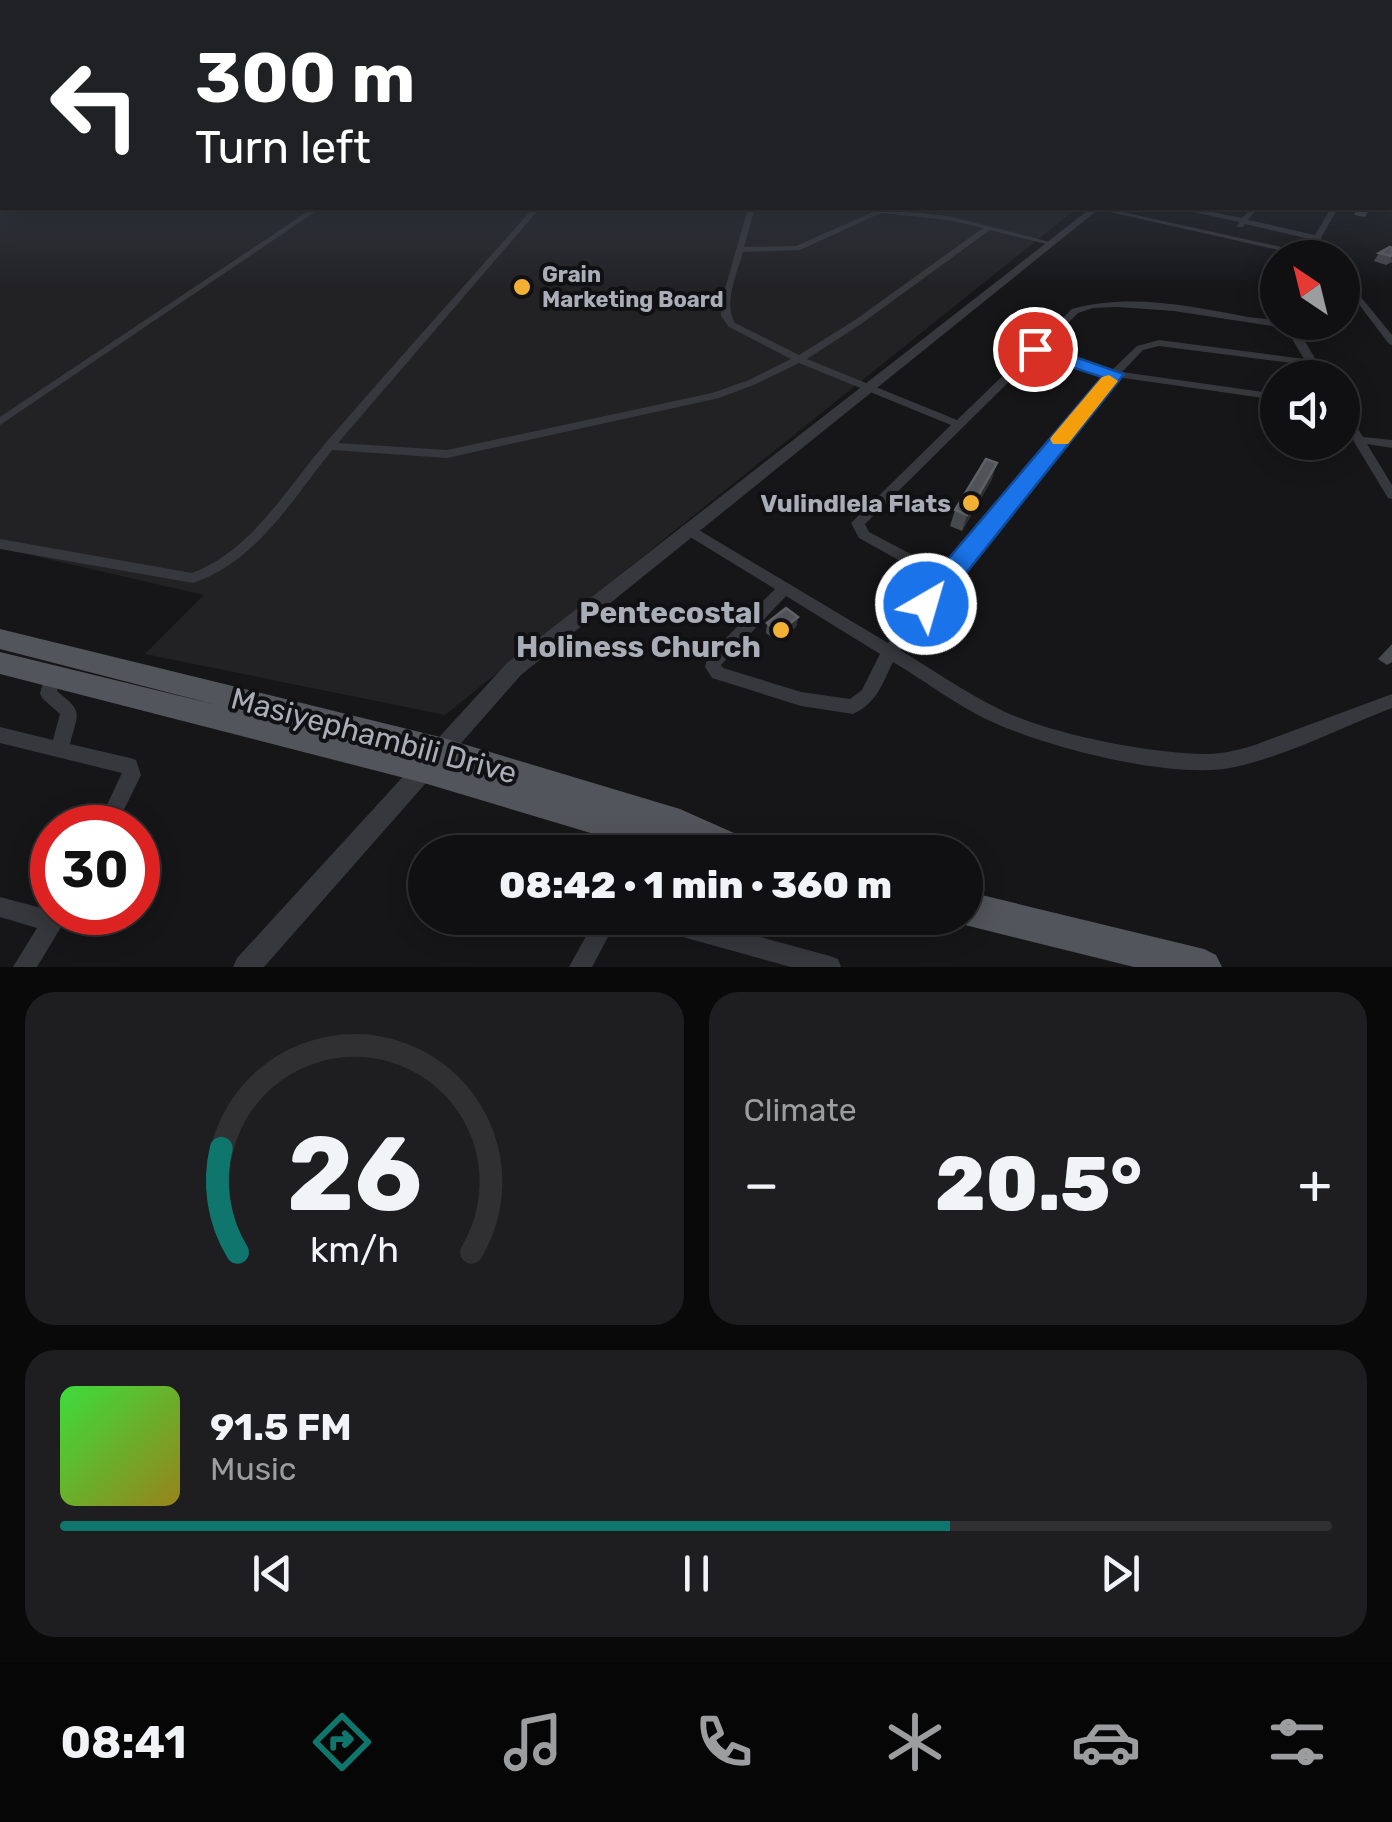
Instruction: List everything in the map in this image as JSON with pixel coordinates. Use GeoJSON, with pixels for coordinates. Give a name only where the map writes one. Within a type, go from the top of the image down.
{"type":"FeatureCollection","features":[{"type":"Feature","properties":{"kind":"main road","name":"Masiyephambili Drive"},"geometry":{"type":"LineString","coordinates":[[0,639],[432,760],[680,824],[704,835]]}},
{"type":"Feature","properties":{"kind":"main road","name":"Masiyephambili Drive"},"geometry":{"type":"LineString","coordinates":[[0,663],[432,760],[640,835]]}},
{"type":"Feature","properties":{"kind":"main road"},"geometry":{"type":"LineString","coordinates":[[983,912],[1204,967]]}},
{"type":"Feature","properties":{"kind":"street"},"geometry":{"type":"LineString","coordinates":[[0,422],[314,210]]}},
{"type":"Feature","properties":{"kind":"street"},"geometry":{"type":"LineString","coordinates":[[0,544],[192,578],[231,562],[534,210]]}},
{"type":"Feature","properties":{"kind":"street"},"geometry":{"type":"LineString","coordinates":[[750,210],[726,316],[743,334],[958,424]]}},
{"type":"Feature","properties":{"kind":"street"},"geometry":{"type":"LineString","coordinates":[[246,967],[514,670],[1093,210]]}},
{"type":"Feature","properties":{"kind":"street"},"geometry":{"type":"LineString","coordinates":[[1105,210],[1260,244]]}},
{"type":"Feature","properties":{"kind":"street"},"geometry":{"type":"LineString","coordinates":[[1196,210],[1316,238],[1333,210]]}},
{"type":"Feature","properties":{"kind":"street"},"geometry":{"type":"LineString","coordinates":[[1228,238],[1253,210]]}},
{"type":"Feature","properties":{"kind":"street"},"geometry":{"type":"LineString","coordinates":[[740,250],[797,248],[876,212],[933,216],[1050,243]]}},
{"type":"Feature","properties":{"kind":"street"},"geometry":{"type":"LineString","coordinates":[[329,446],[432,455],[465,452],[715,396],[799,360],[989,228]]}},
{"type":"Feature","properties":{"kind":"street"},"geometry":{"type":"LineString","coordinates":[[1360,300],[1392,342]]}},
{"type":"Feature","properties":{"kind":"street"},"geometry":{"type":"LineString","coordinates":[[945,579],[864,535],[858,522],[1084,306],[1125,304],[1280,325],[1292,330],[1311,360]]}},
{"type":"Feature","properties":{"kind":"street"},"geometry":{"type":"LineString","coordinates":[[782,590],[714,661],[713,667],[718,672],[834,706],[853,707],[868,695],[889,653],[945,579],[1114,374],[1140,348],[1159,343],[1290,360]]}},
{"type":"Feature","properties":{"kind":"street"},"geometry":{"type":"LineString","coordinates":[[1035,349],[1114,374],[1260,395]]}},
{"type":"Feature","properties":{"kind":"street"},"geometry":{"type":"LineString","coordinates":[[1360,437],[1392,496]]}},
{"type":"Feature","properties":{"kind":"street"},"geometry":{"type":"LineString","coordinates":[[1362,440],[1392,444]]}},
{"type":"Feature","properties":{"kind":"street"},"geometry":{"type":"LineString","coordinates":[[686,530],[992,714],[1028,730],[1122,751],[1202,762],[1234,760],[1392,701]]}},
{"type":"Feature","properties":{"kind":"street"},"geometry":{"type":"LineString","coordinates":[[53,674],[48,692],[68,711],[60,749]]}},
{"type":"Feature","properties":{"kind":"street"},"geometry":{"type":"LineString","coordinates":[[0,735],[132,768],[115,805]]}},
{"type":"Feature","properties":{"kind":"street"},"geometry":{"type":"LineString","coordinates":[[0,907],[30,912]]}},
{"type":"Feature","properties":{"kind":"street"},"geometry":{"type":"LineString","coordinates":[[24,967],[45,935]]}},
{"type":"Feature","properties":{"kind":"street"},"geometry":{"type":"LineString","coordinates":[[580,967],[598,935]]}},
{"type":"Feature","properties":{"kind":"street"},"geometry":{"type":"LineString","coordinates":[[716,935],[830,967]]}},
{"type":"Feature","properties":{"kind":"shaded area"},"geometry":{"type":"Polygon","coordinates":[[[0,210],[1075,210],[445,715],[145,654],[204,595],[0,548],[0,210]]]}},
{"type":"Feature","properties":{"kind":"building"},"geometry":{"type":"Polygon","coordinates":[[[1390,247],[1392,256],[1379,253],[1390,247]]]}},
{"type":"Feature","properties":{"kind":"building"},"geometry":{"type":"Polygon","coordinates":[[[986,459],[997,463],[967,515],[955,510],[986,459]]]}},
{"type":"Feature","properties":{"kind":"building"},"geometry":{"type":"Polygon","coordinates":[[[786,608],[798,617],[779,632],[767,623],[786,608]]]}},
{"type":"Feature","properties":{"kind":"slow traffic"},"geometry":{"type":"LineString","coordinates":[[1060,439],[1109,381]]}},
{"type":"Feature","properties":{"kind":"place","name":"Grain Marketing Board"},"geometry":{"type":"Point","coordinates":[522,287]}},
{"type":"Feature","properties":{"kind":"place","name":"Vulindlela Flats"},"geometry":{"type":"Point","coordinates":[971,503]}},
{"type":"Feature","properties":{"kind":"place","name":"Pentecostal Holiness Church"},"geometry":{"type":"Point","coordinates":[781,630]}},
{"type":"Feature","properties":{"kind":"route"},"geometry":{"type":"LineString","coordinates":[[926,604],[1114,374],[1035,349]]}}]}
